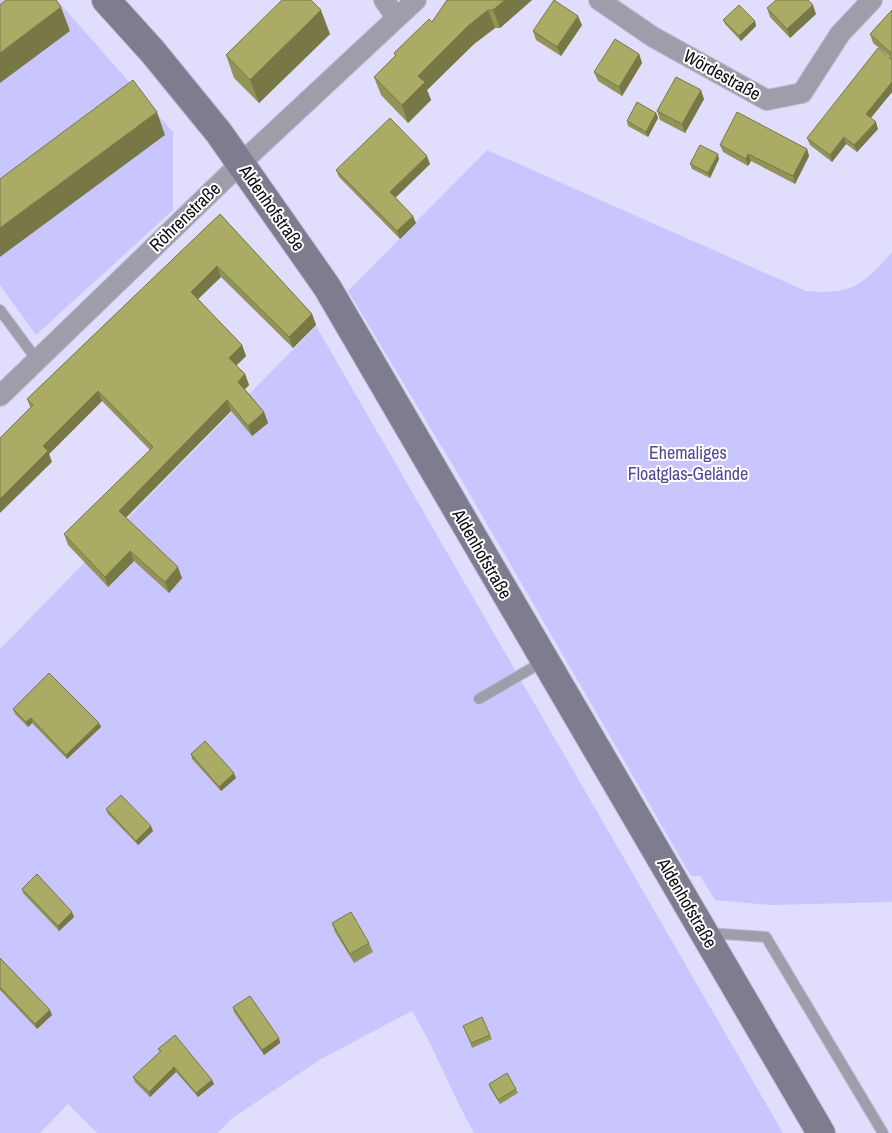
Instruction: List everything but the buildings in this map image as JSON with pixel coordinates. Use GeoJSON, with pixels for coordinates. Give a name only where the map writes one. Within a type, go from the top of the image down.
{"type":"FeatureCollection","features":[{"type":"Feature","properties":{"kind":"street","name":"Aldenhofstraße"},"geometry":{"type":"LineString","coordinates":[[106,0],[153,52],[240,164],[327,287],[822,1133]]}},
{"type":"Feature","properties":{"kind":"street"},"geometry":{"type":"LineString","coordinates":[[384,0],[396,17]]}},
{"type":"Feature","properties":{"kind":"street","name":"Röhrenstraße"},"geometry":{"type":"LineString","coordinates":[[0,396],[240,164],[416,0]]}},
{"type":"Feature","properties":{"kind":"street","name":"Wördestraße"},"geometry":{"type":"LineString","coordinates":[[599,0],[653,37],[767,100],[802,94],[840,34],[872,0]]}},
{"type":"Feature","properties":{"kind":"lane"},"geometry":{"type":"LineString","coordinates":[[0,310],[37,360]]}},
{"type":"Feature","properties":{"kind":"lane"},"geometry":{"type":"LineString","coordinates":[[479,699],[545,660]]}},
{"type":"Feature","properties":{"kind":"lane"},"geometry":{"type":"LineString","coordinates":[[705,933],[766,937],[883,1133]]}},
{"type":"Feature","properties":{"kind":"green space"},"geometry":{"type":"Polygon","coordinates":[[[0,0],[57,0],[173,132],[173,210],[36,335],[0,285],[0,0]]]}},
{"type":"Feature","properties":{"kind":"green space","name":"Ehemaliges Floatglas-Gelände"},"geometry":{"type":"Polygon","coordinates":[[[487,150],[806,291],[835,291],[855,285],[873,273],[892,252],[892,902],[771,905],[715,900],[700,876],[691,876],[458,474],[348,291],[487,150]]]}},
{"type":"Feature","properties":{"kind":"green space"},"geometry":{"type":"Polygon","coordinates":[[[316,326],[783,1133],[474,1133],[429,1041],[412,1011],[321,1059],[231,1119],[218,1133],[97,1133],[68,1104],[40,1133],[0,1133],[0,649],[316,326]]]}}]}
